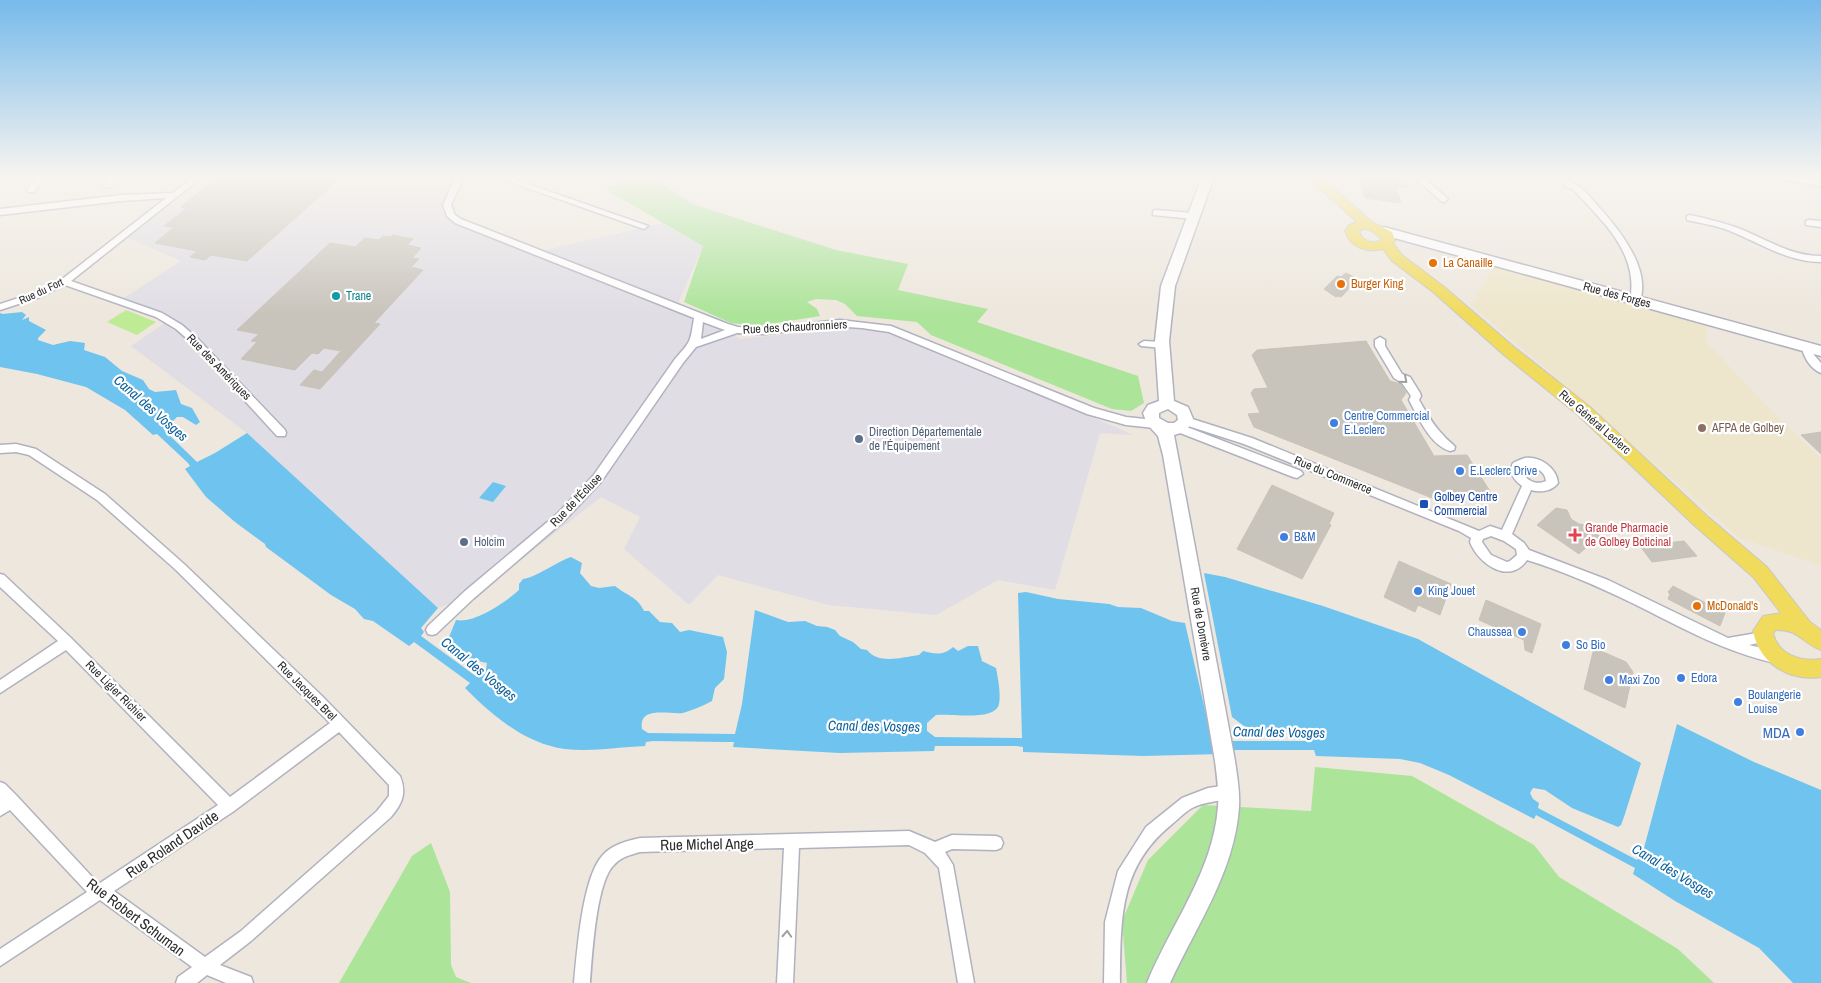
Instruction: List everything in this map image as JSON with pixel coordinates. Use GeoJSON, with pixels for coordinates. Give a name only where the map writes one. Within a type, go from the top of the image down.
{"type":"FeatureCollection","features":[{"type":"Feature","properties":{"kind":"main road"},"geometry":{"type":"LineString","coordinates":[[1352,223],[1354,228],[1368,225]]}},
{"type":"Feature","properties":{"kind":"main road"},"geometry":{"type":"LineString","coordinates":[[1365,223],[1386,238],[1380,246],[1368,246]]}},
{"type":"Feature","properties":{"kind":"main road","name":"Rue Général Leclerc"},"geometry":{"type":"LineString","coordinates":[[1354,228],[1352,231],[1353,238],[1408,267]]}},
{"type":"Feature","properties":{"kind":"main road","name":"Rue Général Leclerc"},"geometry":{"type":"LineString","coordinates":[[1386,238],[1397,258],[1438,289],[1509,350],[1575,414],[1677,498],[1760,572],[1803,627]]}},
{"type":"Feature","properties":{"kind":"main road"},"geometry":{"type":"LineString","coordinates":[[1772,586],[1777,621]]}},
{"type":"Feature","properties":{"kind":"main road"},"geometry":{"type":"LineString","coordinates":[[1821,642],[1803,627],[1794,623],[1777,621],[1765,626],[1763,637],[1772,652],[1790,665],[1807,670],[1821,668]]}},
{"type":"Feature","properties":{"kind":"street","name":"Rue du Fort"},"geometry":{"type":"LineString","coordinates":[[0,307],[37,295],[64,282],[139,223]]}},
{"type":"Feature","properties":{"kind":"street","name":"Rue des Chaudronniers"},"geometry":{"type":"LineString","coordinates":[[460,223],[735,330],[761,331],[834,323],[862,324],[891,329],[1091,411],[1126,421],[1168,424]]}},
{"type":"Feature","properties":{"kind":"street"},"geometry":{"type":"LineString","coordinates":[[635,223],[644,226]]}},
{"type":"Feature","properties":{"kind":"street"},"geometry":{"type":"LineString","coordinates":[[1166,404],[1163,345],[1168,286],[1191,223]]}},
{"type":"Feature","properties":{"kind":"street"},"geometry":{"type":"LineString","coordinates":[[1607,223],[1620,239],[1630,258],[1636,276],[1636,301]]}},
{"type":"Feature","properties":{"kind":"street"},"geometry":{"type":"LineString","coordinates":[[1715,223],[1798,256],[1821,259]]}},
{"type":"Feature","properties":{"kind":"street"},"geometry":{"type":"LineString","coordinates":[[1808,223],[1821,224]]}},
{"type":"Feature","properties":{"kind":"street","name":"Rue des Forges"},"geometry":{"type":"LineString","coordinates":[[1386,238],[1413,240],[1814,349]]}},
{"type":"Feature","properties":{"kind":"street","name":"Rue des Amériques"},"geometry":{"type":"LineString","coordinates":[[64,282],[159,315],[179,326],[281,433]]}},
{"type":"Feature","properties":{"kind":"street"},"geometry":{"type":"LineString","coordinates":[[693,346],[698,332],[697,322],[699,317]]}},
{"type":"Feature","properties":{"kind":"street","name":"Rue de l'Écluse"},"geometry":{"type":"LineString","coordinates":[[432,630],[469,595],[562,517],[597,479],[680,361],[693,346],[735,330]]}},
{"type":"Feature","properties":{"kind":"street"},"geometry":{"type":"LineString","coordinates":[[1380,340],[1380,346],[1398,376],[1406,380],[1412,388],[1416,396],[1414,400],[1429,426],[1444,444],[1450,447]]}},
{"type":"Feature","properties":{"kind":"street"},"geometry":{"type":"LineString","coordinates":[[1144,344],[1163,345]]}},
{"type":"Feature","properties":{"kind":"street"},"geometry":{"type":"LineString","coordinates":[[1814,349],[1809,356],[1821,370]]}},
{"type":"Feature","properties":{"kind":"street"},"geometry":{"type":"LineString","coordinates":[[1168,424],[1182,410],[1166,404],[1156,406],[1168,424],[1297,474]]}},
{"type":"Feature","properties":{"kind":"street","name":"Rue de Domèvre"},"geometry":{"type":"LineString","coordinates":[[1158,983],[1205,893],[1226,832],[1229,810],[1225,762],[1168,424]]}},
{"type":"Feature","properties":{"kind":"street","name":"Rue du Commerce"},"geometry":{"type":"LineString","coordinates":[[1168,424],[1248,441],[1463,528],[1478,536]]}},
{"type":"Feature","properties":{"kind":"street","name":"Rue Jacques Brel"},"geometry":{"type":"LineString","coordinates":[[0,449],[16,448],[32,452],[101,496],[180,566],[340,724],[395,781],[398,788],[397,797],[382,816],[246,936],[206,967]]}},
{"type":"Feature","properties":{"kind":"street"},"geometry":{"type":"LineString","coordinates":[[1506,535],[1528,485]]}},
{"type":"Feature","properties":{"kind":"street"},"geometry":{"type":"LineString","coordinates":[[1490,531],[1506,535],[1514,540],[1522,553],[1522,559],[1512,566],[1496,564],[1488,560],[1477,548],[1478,536],[1490,531]]}},
{"type":"Feature","properties":{"kind":"street"},"geometry":{"type":"LineString","coordinates":[[1522,553],[1548,561],[1615,589],[1707,637],[1741,650],[1780,658]]}},
{"type":"Feature","properties":{"kind":"street","name":"Rue Ligier Richier"},"geometry":{"type":"LineString","coordinates":[[0,579],[67,642],[229,806]]}},
{"type":"Feature","properties":{"kind":"street"},"geometry":{"type":"LineString","coordinates":[[1726,644],[1763,637]]}},
{"type":"Feature","properties":{"kind":"street"},"geometry":{"type":"LineString","coordinates":[[0,687],[67,642]]}},
{"type":"Feature","properties":{"kind":"street","name":"Rue Roland Davide"},"geometry":{"type":"LineString","coordinates":[[0,958],[229,806],[340,724]]}},
{"type":"Feature","properties":{"kind":"street"},"geometry":{"type":"LineString","coordinates":[[1112,983],[1114,922],[1123,876],[1151,832],[1188,803],[1208,795],[1228,792]]}},
{"type":"Feature","properties":{"kind":"street","name":"Rue Robert Schuman"},"geometry":{"type":"LineString","coordinates":[[4,800],[90,885],[206,967],[244,983]]}},
{"type":"Feature","properties":{"kind":"street","name":"Rue Michel Ange"},"geometry":{"type":"LineString","coordinates":[[582,983],[594,895],[605,863],[620,850],[640,845],[909,838],[923,841],[935,849]]}},
{"type":"Feature","properties":{"kind":"street"},"geometry":{"type":"LineString","coordinates":[[784,983],[792,842]]}},
{"type":"Feature","properties":{"kind":"street"},"geometry":{"type":"LineString","coordinates":[[966,983],[946,865],[935,849],[952,842],[996,843]]}},
{"type":"Feature","properties":{"kind":"street"},"geometry":{"type":"LineString","coordinates":[[184,983],[206,967]]}},
{"type":"Feature","properties":{"kind":"shaded area"},"geometry":{"type":"Polygon","coordinates":[[[148,223],[469,223],[536,252],[663,223],[703,246],[678,303],[740,339],[847,328],[877,331],[908,339],[1134,435],[1100,433],[1055,590],[998,580],[936,615],[829,605],[718,575],[689,605],[624,549],[640,517],[601,497],[477,594],[438,608],[247,433],[131,346],[165,323],[124,298],[181,261],[128,238],[148,223]]]}},
{"type":"Feature","properties":{"kind":"shaded area","name":"AFPA de Golbey"},"geometry":{"type":"Polygon","coordinates":[[[1493,266],[1706,325],[1707,342],[1758,397],[1821,459],[1821,566],[1740,538],[1472,305],[1493,266]]]}},
{"type":"Feature","properties":{"kind":"green space"},"geometry":{"type":"Polygon","coordinates":[[[663,223],[751,223],[836,250],[908,264],[898,290],[988,309],[977,322],[1138,376],[1144,403],[1131,411],[1112,409],[931,335],[917,322],[857,316],[845,304],[836,300],[816,299],[807,302],[817,309],[820,316],[758,326],[731,323],[684,302],[703,246],[663,223]]]}},
{"type":"Feature","properties":{"kind":"green space"},"geometry":{"type":"Polygon","coordinates":[[[126,310],[156,322],[137,335],[107,322],[126,310]]]}},
{"type":"Feature","properties":{"kind":"green space"},"geometry":{"type":"Polygon","coordinates":[[[1315,767],[1412,776],[1534,845],[1559,877],[1678,949],[1714,983],[1127,983],[1122,921],[1148,860],[1203,805],[1311,811],[1315,767]]]}},
{"type":"Feature","properties":{"kind":"green space"},"geometry":{"type":"Polygon","coordinates":[[[431,843],[450,892],[451,965],[456,977],[471,983],[339,983],[412,856],[431,843]]]}},
{"type":"Feature","properties":{"kind":"water","name":"Canal des Vosges"},"geometry":{"type":"Polygon","coordinates":[[[22,312],[26,315],[22,320],[29,317],[29,321],[46,330],[38,340],[53,345],[70,341],[85,343],[84,350],[105,357],[122,371],[143,380],[149,389],[155,392],[176,390],[181,404],[192,408],[200,422],[196,425],[183,417],[177,417],[164,430],[197,462],[247,433],[438,608],[421,628],[424,632],[421,636],[477,677],[486,669],[487,663],[469,659],[447,642],[456,620],[472,619],[489,611],[519,590],[519,584],[523,579],[571,557],[582,563],[580,573],[591,586],[599,588],[615,586],[635,599],[644,611],[649,611],[660,622],[672,623],[680,632],[689,630],[723,637],[727,652],[724,679],[715,688],[712,701],[683,713],[650,714],[642,722],[642,729],[648,733],[735,734],[742,704],[755,610],[788,622],[805,621],[835,630],[840,636],[853,642],[861,649],[884,659],[919,655],[923,651],[939,654],[953,647],[958,651],[968,646],[978,646],[982,661],[996,668],[1000,695],[996,710],[971,716],[936,715],[927,723],[927,731],[935,737],[1022,738],[1018,593],[1026,592],[1058,599],[1141,608],[1172,621],[1185,623],[1208,723],[1231,741],[1312,741],[1309,731],[1305,728],[1255,731],[1248,729],[1232,717],[1204,573],[1225,577],[1323,606],[1418,639],[1641,763],[1624,817],[1621,825],[1618,827],[1572,808],[1545,790],[1533,788],[1530,793],[1533,799],[1539,803],[1538,808],[1637,860],[1644,848],[1677,724],[1754,762],[1821,790],[1821,983],[1793,983],[1759,948],[1675,901],[1633,874],[1635,868],[1536,815],[1534,819],[1449,775],[1420,763],[1400,759],[1316,756],[1314,750],[1222,750],[1222,754],[1143,756],[1023,752],[1023,747],[1017,746],[935,746],[934,751],[840,753],[733,747],[734,742],[653,741],[646,742],[645,746],[575,750],[550,746],[536,741],[523,735],[498,718],[465,688],[470,683],[414,642],[409,646],[373,621],[364,619],[355,609],[331,595],[266,547],[265,544],[206,497],[185,469],[190,466],[188,463],[157,434],[153,435],[125,410],[86,387],[37,374],[0,367],[0,313],[22,312]]]}},
{"type":"Feature","properties":{"kind":"water"},"geometry":{"type":"Polygon","coordinates":[[[493,482],[506,486],[493,502],[479,498],[493,482]]]}},
{"type":"Feature","properties":{"kind":"building"},"geometry":{"type":"Polygon","coordinates":[[[168,223],[290,223],[247,261],[211,255],[205,260],[190,257],[197,251],[155,243],[174,227],[164,226],[168,223]]]}},
{"type":"Feature","properties":{"kind":"building","name":"Trane"},"geometry":{"type":"Polygon","coordinates":[[[393,235],[413,239],[407,245],[421,248],[412,258],[419,259],[411,267],[423,270],[374,323],[380,324],[320,389],[300,385],[314,370],[322,372],[341,351],[324,348],[318,354],[312,353],[295,370],[241,359],[257,342],[251,341],[259,334],[237,330],[330,243],[355,247],[365,238],[379,240],[383,236],[391,237],[393,235]]]}},
{"type":"Feature","properties":{"kind":"building","name":"Burger King"},"geometry":{"type":"Polygon","coordinates":[[[1346,273],[1358,279],[1341,297],[1336,297],[1324,289],[1337,276],[1341,277],[1346,273]]]}},
{"type":"Feature","properties":{"kind":"building","name":"Centre Commercial E.Leclerc"},"geometry":{"type":"Polygon","coordinates":[[[1366,341],[1390,381],[1401,384],[1406,393],[1401,400],[1434,456],[1467,455],[1493,496],[1437,500],[1254,427],[1248,414],[1260,413],[1251,393],[1254,389],[1268,388],[1252,355],[1257,350],[1366,341]]]}},
{"type":"Feature","properties":{"kind":"building"},"geometry":{"type":"Polygon","coordinates":[[[1821,432],[1821,454],[1801,435],[1821,432]]]}},
{"type":"Feature","properties":{"kind":"building","name":"B&M"},"geometry":{"type":"Polygon","coordinates":[[[1272,485],[1334,513],[1329,524],[1331,525],[1302,579],[1237,549],[1272,485]]]}},
{"type":"Feature","properties":{"kind":"building","name":"Grande Pharmacie de Golbey Boticinal"},"geometry":{"type":"Polygon","coordinates":[[[1556,508],[1567,510],[1571,519],[1579,524],[1592,526],[1596,529],[1601,541],[1594,540],[1596,545],[1589,545],[1579,554],[1537,525],[1556,508]]]}},
{"type":"Feature","properties":{"kind":"building"},"geometry":{"type":"Polygon","coordinates":[[[1684,541],[1697,556],[1652,562],[1640,546],[1684,541]]]}},
{"type":"Feature","properties":{"kind":"building","name":"King Jouet"},"geometry":{"type":"Polygon","coordinates":[[[1399,561],[1451,584],[1440,615],[1418,605],[1415,612],[1384,597],[1399,561]]]}},
{"type":"Feature","properties":{"kind":"building","name":"McDonald's"},"geometry":{"type":"Polygon","coordinates":[[[1673,586],[1725,613],[1720,626],[1668,599],[1670,594],[1668,592],[1673,586]]]}},
{"type":"Feature","properties":{"kind":"building","name":"Chaussea"},"geometry":{"type":"Polygon","coordinates":[[[1486,600],[1541,624],[1532,653],[1525,650],[1524,640],[1479,620],[1486,600]]]}},
{"type":"Feature","properties":{"kind":"building","name":"Maxi Zoo"},"geometry":{"type":"Polygon","coordinates":[[[1594,648],[1626,662],[1633,672],[1625,708],[1584,689],[1594,648]]]}},
{"type":"Feature","properties":{"kind":"place","name":"La Canaille"},"geometry":{"type":"Point","coordinates":[1433,263]}},
{"type":"Feature","properties":{"kind":"place","name":"Burger King"},"geometry":{"type":"Point","coordinates":[1341,284]}},
{"type":"Feature","properties":{"kind":"place","name":"Trane"},"geometry":{"type":"Point","coordinates":[336,296]}},
{"type":"Feature","properties":{"kind":"place","name":"Centre Commercial E.Leclerc"},"geometry":{"type":"Point","coordinates":[1334,423]}},
{"type":"Feature","properties":{"kind":"place","name":"AFPA de Golbey"},"geometry":{"type":"Point","coordinates":[1702,428]}},
{"type":"Feature","properties":{"kind":"place","name":"Direction Départementale de l'Équipement"},"geometry":{"type":"Point","coordinates":[859,439]}},
{"type":"Feature","properties":{"kind":"place","name":"E.Leclerc Drive"},"geometry":{"type":"Point","coordinates":[1460,471]}},
{"type":"Feature","properties":{"kind":"place","name":"Golbey Centre Commercial"},"geometry":{"type":"Point","coordinates":[1424,504]}},
{"type":"Feature","properties":{"kind":"place","name":"Grande Pharmacie de Golbey Boticinal"},"geometry":{"type":"Point","coordinates":[1575,535]}},
{"type":"Feature","properties":{"kind":"place","name":"B&M"},"geometry":{"type":"Point","coordinates":[1284,537]}},
{"type":"Feature","properties":{"kind":"place","name":"Holcim"},"geometry":{"type":"Point","coordinates":[464,542]}},
{"type":"Feature","properties":{"kind":"place","name":"King Jouet"},"geometry":{"type":"Point","coordinates":[1418,591]}},
{"type":"Feature","properties":{"kind":"place","name":"McDonald's"},"geometry":{"type":"Point","coordinates":[1697,606]}},
{"type":"Feature","properties":{"kind":"place","name":"Chaussea"},"geometry":{"type":"Point","coordinates":[1522,632]}},
{"type":"Feature","properties":{"kind":"place","name":"So Bio"},"geometry":{"type":"Point","coordinates":[1566,645]}},
{"type":"Feature","properties":{"kind":"place","name":"Edora"},"geometry":{"type":"Point","coordinates":[1681,678]}},
{"type":"Feature","properties":{"kind":"place","name":"Maxi Zoo"},"geometry":{"type":"Point","coordinates":[1609,680]}},
{"type":"Feature","properties":{"kind":"place","name":"Boulangerie Louise"},"geometry":{"type":"Point","coordinates":[1738,702]}},
{"type":"Feature","properties":{"kind":"place","name":"MDA"},"geometry":{"type":"Point","coordinates":[1800,732]}}]}
